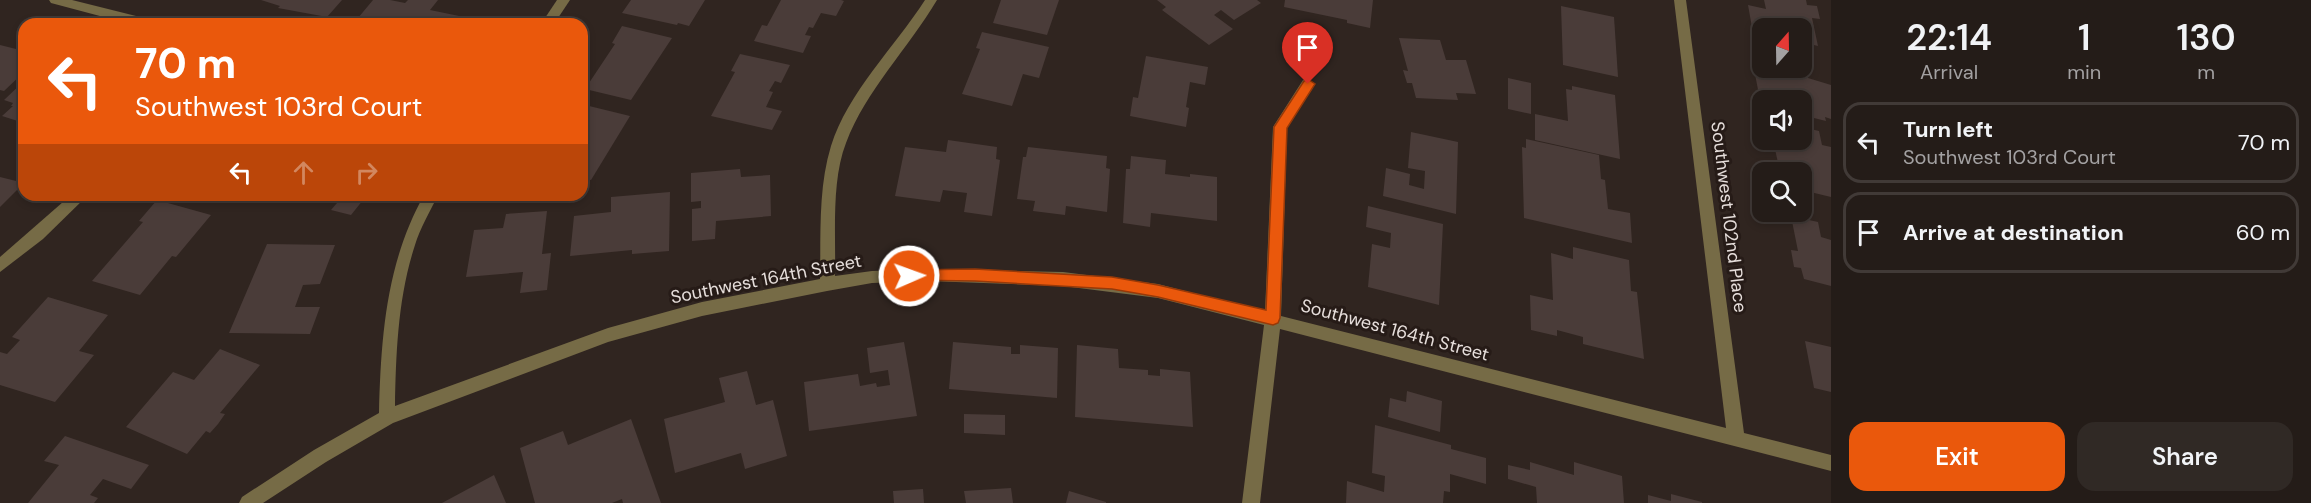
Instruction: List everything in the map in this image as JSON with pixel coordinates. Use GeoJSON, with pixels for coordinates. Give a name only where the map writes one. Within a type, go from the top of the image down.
{"type":"FeatureCollection","features":[{"type":"Feature","properties":{"kind":"street"},"geometry":{"type":"LineString","coordinates":[[55,0],[125,18]]}},
{"type":"Feature","properties":{"kind":"street"},"geometry":{"type":"LineString","coordinates":[[551,18],[564,0]]}},
{"type":"Feature","properties":{"kind":"street"},"geometry":{"type":"LineString","coordinates":[[827,284],[831,175],[837,145],[857,104],[910,33],[931,0]]}},
{"type":"Feature","properties":{"kind":"street","name":"Southwest 102nd Place"},"geometry":{"type":"LineString","coordinates":[[1680,0],[1736,438]]}},
{"type":"Feature","properties":{"kind":"street"},"geometry":{"type":"LineString","coordinates":[[1251,503],[1273,318],[1280,127],[1308,84]]}},
{"type":"Feature","properties":{"kind":"street"},"geometry":{"type":"LineString","coordinates":[[0,266],[75,201]]}},
{"type":"Feature","properties":{"kind":"street"},"geometry":{"type":"LineString","coordinates":[[387,417],[388,358],[402,267],[407,244],[427,201]]}},
{"type":"Feature","properties":{"kind":"street","name":"Southwest 164th Street"},"geometry":{"type":"LineString","coordinates":[[248,503],[320,456],[387,417],[609,334],[702,309],[827,284],[872,277],[928,274],[1063,279],[1158,291],[1273,318],[1831,463]]}},
{"type":"Feature","properties":{"kind":"building"},"geometry":{"type":"Polygon","coordinates":[[[261,0],[342,0],[327,17],[278,8],[280,6],[261,0]]]}},
{"type":"Feature","properties":{"kind":"building"},"geometry":{"type":"Polygon","coordinates":[[[373,0],[405,3],[408,0],[438,0],[430,10],[464,17],[463,18],[358,18],[373,0]]]}},
{"type":"Feature","properties":{"kind":"building"},"geometry":{"type":"Polygon","coordinates":[[[631,0],[705,0],[689,26],[622,13],[631,0]]]}},
{"type":"Feature","properties":{"kind":"building"},"geometry":{"type":"Polygon","coordinates":[[[781,0],[844,1],[836,16],[821,13],[813,28],[809,27],[805,35],[811,36],[803,53],[754,41],[762,25],[767,26],[781,0]]]}},
{"type":"Feature","properties":{"kind":"building"},"geometry":{"type":"Polygon","coordinates":[[[1001,0],[1059,0],[1047,35],[993,23],[1001,0]]]}},
{"type":"Feature","properties":{"kind":"building"},"geometry":{"type":"Polygon","coordinates":[[[1157,0],[1257,0],[1261,3],[1234,20],[1221,10],[1214,15],[1233,29],[1209,45],[1162,10],[1166,7],[1157,0]]]}},
{"type":"Feature","properties":{"kind":"building"},"geometry":{"type":"Polygon","coordinates":[[[1285,0],[1373,0],[1370,28],[1347,23],[1347,20],[1284,7],[1285,0]]]}},
{"type":"Feature","properties":{"kind":"building"},"geometry":{"type":"Polygon","coordinates":[[[1764,0],[1806,0],[1807,5],[1817,6],[1820,19],[1752,18],[1752,27],[1748,5],[1766,9],[1764,0]]]}},
{"type":"Feature","properties":{"kind":"building"},"geometry":{"type":"Polygon","coordinates":[[[1561,6],[1614,17],[1618,77],[1563,65],[1561,6]]]}},
{"type":"Feature","properties":{"kind":"building"},"geometry":{"type":"Polygon","coordinates":[[[1812,18],[1818,46],[1812,44],[1812,18]]]}},
{"type":"Feature","properties":{"kind":"building"},"geometry":{"type":"Polygon","coordinates":[[[622,26],[672,38],[631,100],[588,90],[588,84],[615,44],[612,43],[622,26]]]}},
{"type":"Feature","properties":{"kind":"building"},"geometry":{"type":"Polygon","coordinates":[[[982,32],[1049,47],[1039,78],[1023,74],[1012,106],[962,94],[980,49],[976,48],[982,32]]]}},
{"type":"Feature","properties":{"kind":"building"},"geometry":{"type":"Polygon","coordinates":[[[1399,38],[1440,40],[1446,60],[1466,60],[1476,94],[1456,93],[1458,100],[1416,98],[1412,83],[1407,83],[1403,70],[1408,71],[1399,38]]]}},
{"type":"Feature","properties":{"kind":"building"},"geometry":{"type":"Polygon","coordinates":[[[0,45],[18,50],[18,78],[4,91],[0,90],[0,45]]]}},
{"type":"Feature","properties":{"kind":"building"},"geometry":{"type":"Polygon","coordinates":[[[740,54],[790,65],[781,83],[775,81],[769,91],[773,92],[766,107],[782,111],[772,130],[711,116],[735,72],[731,71],[740,54]]]}},
{"type":"Feature","properties":{"kind":"building"},"geometry":{"type":"Polygon","coordinates":[[[1146,56],[1208,67],[1205,85],[1190,82],[1186,127],[1130,116],[1133,97],[1138,98],[1146,56]]]}},
{"type":"Feature","properties":{"kind":"building"},"geometry":{"type":"Polygon","coordinates":[[[1508,78],[1531,83],[1531,114],[1508,109],[1508,78]]]}},
{"type":"Feature","properties":{"kind":"building"},"geometry":{"type":"Polygon","coordinates":[[[1756,78],[1808,78],[1831,85],[1831,119],[1825,117],[1826,121],[1812,118],[1812,90],[1758,90],[1756,78]]]}},
{"type":"Feature","properties":{"kind":"building"},"geometry":{"type":"Polygon","coordinates":[[[1572,86],[1615,95],[1620,159],[1535,140],[1535,114],[1568,121],[1566,89],[1572,90],[1572,86]]]}},
{"type":"Feature","properties":{"kind":"building"},"geometry":{"type":"Polygon","coordinates":[[[18,87],[18,121],[2,116],[13,106],[11,106],[13,103],[4,100],[18,87]]]}},
{"type":"Feature","properties":{"kind":"building"},"geometry":{"type":"Polygon","coordinates":[[[588,106],[630,116],[591,180],[588,179],[588,106]]]}},
{"type":"Feature","properties":{"kind":"building"},"geometry":{"type":"Polygon","coordinates":[[[1812,129],[1819,131],[1822,145],[1831,147],[1831,197],[1812,192],[1812,162],[1778,162],[1775,150],[1812,150],[1812,129]]]}},
{"type":"Feature","properties":{"kind":"building"},"geometry":{"type":"Polygon","coordinates":[[[1411,132],[1458,142],[1456,214],[1383,196],[1386,168],[1410,174],[1409,185],[1424,189],[1425,171],[1408,168],[1411,132]]]}},
{"type":"Feature","properties":{"kind":"building"},"geometry":{"type":"Polygon","coordinates":[[[1526,139],[1599,155],[1601,179],[1605,180],[1608,209],[1630,213],[1632,243],[1524,218],[1522,147],[1526,148],[1526,139]]]}},
{"type":"Feature","properties":{"kind":"building"},"geometry":{"type":"Polygon","coordinates":[[[948,140],[997,147],[996,159],[1000,160],[992,216],[964,212],[967,193],[943,190],[940,202],[895,196],[905,147],[946,152],[948,140]]]}},
{"type":"Feature","properties":{"kind":"building"},"geometry":{"type":"Polygon","coordinates":[[[1028,147],[1107,156],[1106,168],[1110,169],[1107,212],[1066,206],[1065,215],[1033,211],[1035,201],[1017,199],[1023,157],[1026,157],[1028,147]]]}},
{"type":"Feature","properties":{"kind":"building"},"geometry":{"type":"Polygon","coordinates":[[[1131,156],[1166,160],[1165,174],[1217,177],[1217,221],[1151,213],[1150,227],[1123,223],[1126,169],[1130,169],[1131,156]]]}},
{"type":"Feature","properties":{"kind":"building"},"geometry":{"type":"Polygon","coordinates":[[[740,169],[741,177],[770,175],[771,216],[716,221],[715,239],[692,241],[692,209],[701,208],[701,201],[691,202],[691,173],[740,169]]]}},
{"type":"Feature","properties":{"kind":"building"},"geometry":{"type":"Polygon","coordinates":[[[0,177],[18,182],[18,189],[0,207],[0,177]]]}},
{"type":"Feature","properties":{"kind":"building"},"geometry":{"type":"Polygon","coordinates":[[[670,192],[669,251],[632,254],[632,250],[570,256],[574,216],[611,212],[611,197],[670,192]]]}},
{"type":"Feature","properties":{"kind":"building"},"geometry":{"type":"Polygon","coordinates":[[[156,201],[211,215],[176,257],[172,256],[140,295],[92,281],[143,222],[139,221],[156,201]]]}},
{"type":"Feature","properties":{"kind":"building"},"geometry":{"type":"Polygon","coordinates":[[[329,201],[362,201],[351,215],[331,210],[337,203],[329,201]]]}},
{"type":"Feature","properties":{"kind":"building"},"geometry":{"type":"Polygon","coordinates":[[[1368,206],[1443,224],[1439,305],[1368,287],[1372,244],[1390,248],[1391,233],[1366,227],[1368,206]]]}},
{"type":"Feature","properties":{"kind":"building"},"geometry":{"type":"Polygon","coordinates":[[[547,211],[542,254],[551,253],[547,290],[520,293],[523,272],[466,277],[474,230],[503,228],[506,214],[547,211]]]}},
{"type":"Feature","properties":{"kind":"building"},"geometry":{"type":"Polygon","coordinates":[[[1792,222],[1818,222],[1821,237],[1831,240],[1831,286],[1804,279],[1801,268],[1794,267],[1791,250],[1798,251],[1792,222]]]}},
{"type":"Feature","properties":{"kind":"building"},"geometry":{"type":"Polygon","coordinates":[[[267,244],[335,245],[320,284],[303,285],[295,307],[320,307],[310,334],[229,333],[267,244]]]}},
{"type":"Feature","properties":{"kind":"building"},"geometry":{"type":"Polygon","coordinates":[[[1573,247],[1629,260],[1631,291],[1637,292],[1644,359],[1583,344],[1583,337],[1557,330],[1557,336],[1531,330],[1530,295],[1553,300],[1551,253],[1573,259],[1573,247]]]}},
{"type":"Feature","properties":{"kind":"building"},"geometry":{"type":"Polygon","coordinates":[[[48,297],[108,315],[79,351],[94,355],[55,402],[0,385],[0,352],[7,354],[20,340],[12,337],[48,297]]]}},
{"type":"Feature","properties":{"kind":"building"},"geometry":{"type":"Polygon","coordinates":[[[1805,341],[1831,347],[1831,392],[1814,388],[1805,341]]]}},
{"type":"Feature","properties":{"kind":"building"},"geometry":{"type":"Polygon","coordinates":[[[904,342],[917,416],[809,431],[804,382],[858,374],[860,386],[876,383],[877,387],[890,385],[888,370],[870,373],[867,348],[904,342]]]}},
{"type":"Feature","properties":{"kind":"building"},"geometry":{"type":"Polygon","coordinates":[[[953,342],[1011,347],[1011,354],[1020,354],[1020,345],[1058,348],[1057,398],[949,389],[953,342]]]}},
{"type":"Feature","properties":{"kind":"building"},"geometry":{"type":"Polygon","coordinates":[[[1077,345],[1118,349],[1119,368],[1148,370],[1148,375],[1160,376],[1160,369],[1190,372],[1193,427],[1075,417],[1077,345]]]}},
{"type":"Feature","properties":{"kind":"building"},"geometry":{"type":"Polygon","coordinates":[[[220,349],[260,365],[220,413],[225,414],[218,424],[210,433],[206,431],[187,454],[126,427],[173,372],[194,380],[220,349]]]}},
{"type":"Feature","properties":{"kind":"building"},"geometry":{"type":"Polygon","coordinates":[[[747,371],[756,405],[773,400],[787,456],[745,469],[741,453],[675,473],[664,419],[725,402],[719,378],[747,371]]]}},
{"type":"Feature","properties":{"kind":"building"},"geometry":{"type":"Polygon","coordinates":[[[1407,391],[1442,401],[1440,432],[1388,417],[1390,398],[1406,402],[1407,391]]]}},
{"type":"Feature","properties":{"kind":"building"},"geometry":{"type":"Polygon","coordinates":[[[964,414],[1005,415],[1005,435],[964,433],[964,414]]]}},
{"type":"Feature","properties":{"kind":"building"},"geometry":{"type":"Polygon","coordinates":[[[631,419],[661,503],[623,503],[622,499],[612,503],[535,503],[520,448],[563,431],[568,445],[631,419]]]}},
{"type":"Feature","properties":{"kind":"building"},"geometry":{"type":"Polygon","coordinates":[[[1375,425],[1451,445],[1451,449],[1486,458],[1486,484],[1450,474],[1450,492],[1444,491],[1443,503],[1346,503],[1347,481],[1384,492],[1385,476],[1372,473],[1375,425]]]}},
{"type":"Feature","properties":{"kind":"building"},"geometry":{"type":"Polygon","coordinates":[[[65,436],[149,465],[131,489],[103,479],[90,495],[98,498],[94,503],[28,503],[59,465],[44,461],[65,436]]]}},
{"type":"Feature","properties":{"kind":"building"},"geometry":{"type":"Polygon","coordinates":[[[1530,462],[1574,475],[1574,462],[1622,476],[1624,503],[1537,503],[1536,487],[1508,479],[1508,465],[1530,470],[1530,462]]]}},
{"type":"Feature","properties":{"kind":"building"},"geometry":{"type":"Polygon","coordinates":[[[494,475],[506,503],[442,503],[494,475]]]}},
{"type":"Feature","properties":{"kind":"building"},"geometry":{"type":"Polygon","coordinates":[[[1011,488],[1013,503],[966,503],[964,491],[1011,488]]]}},
{"type":"Feature","properties":{"kind":"building"},"geometry":{"type":"Polygon","coordinates":[[[923,489],[924,503],[894,503],[893,491],[923,489]]]}},
{"type":"Feature","properties":{"kind":"building"},"geometry":{"type":"Polygon","coordinates":[[[1069,491],[1106,502],[1106,503],[1066,503],[1069,491]]]}},
{"type":"Feature","properties":{"kind":"building"},"geometry":{"type":"Polygon","coordinates":[[[1671,494],[1702,503],[1648,503],[1648,495],[1671,501],[1671,494]]]}},
{"type":"Feature","properties":{"kind":"route"},"geometry":{"type":"LineString","coordinates":[[909,276],[975,275],[1112,283],[1202,300],[1273,318],[1277,259],[1280,127],[1308,84]]}}]}
